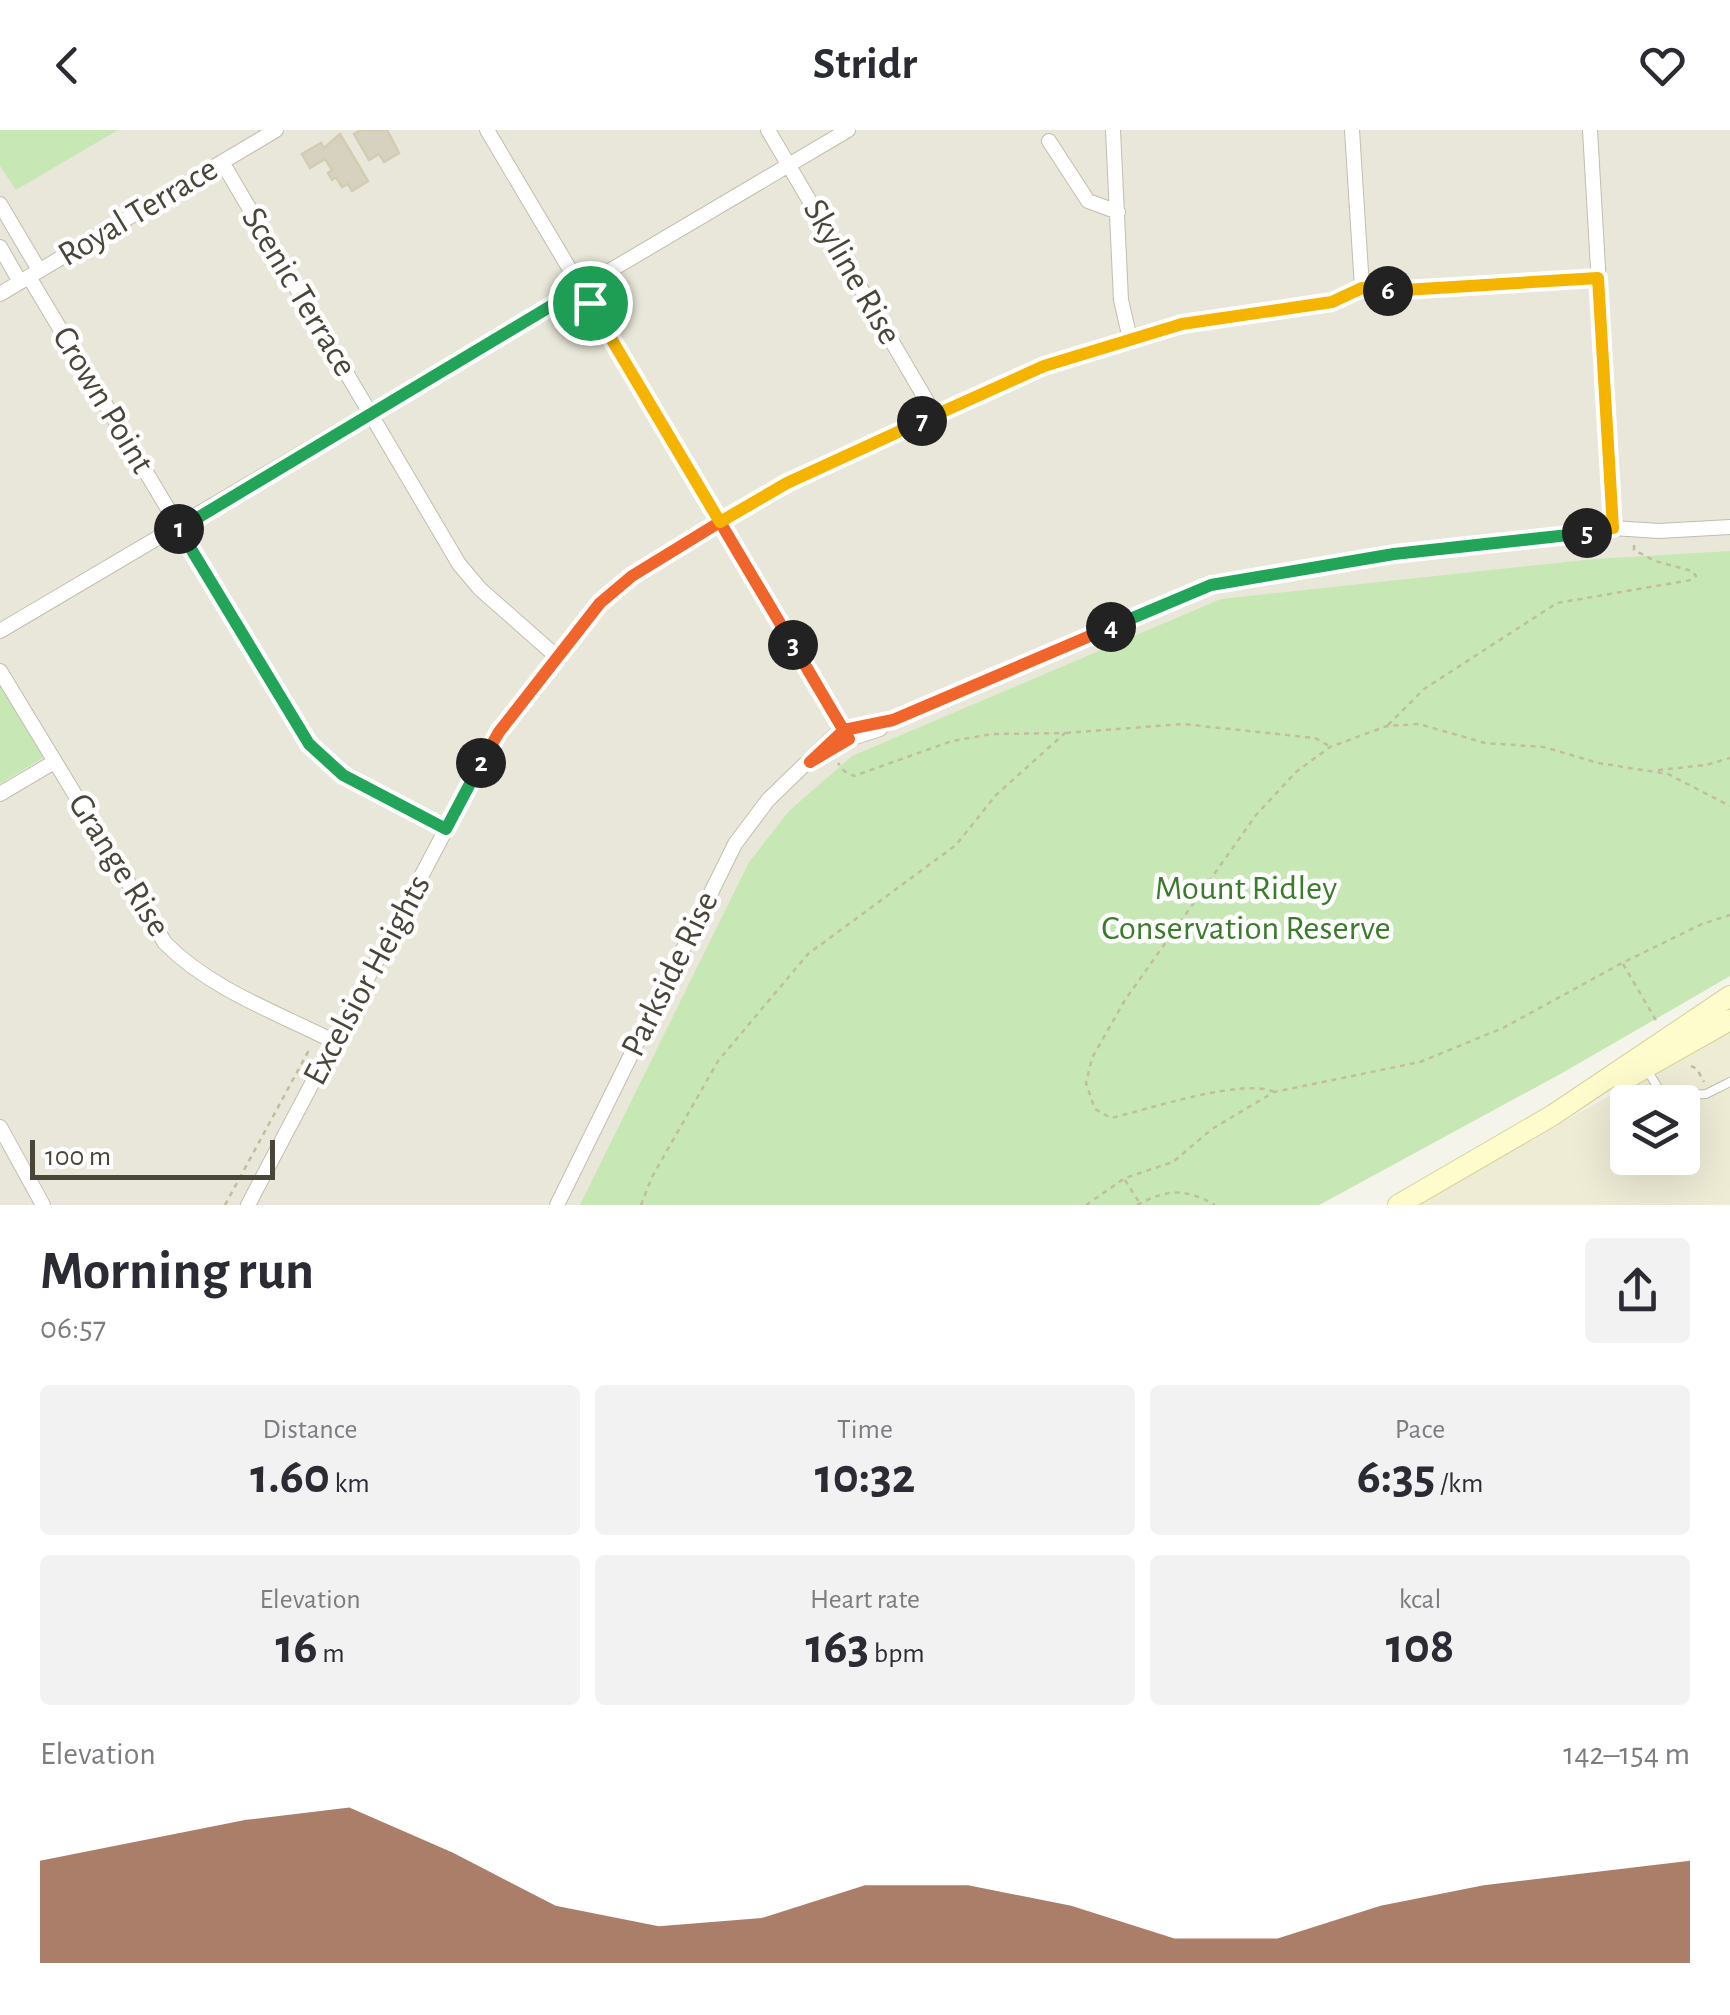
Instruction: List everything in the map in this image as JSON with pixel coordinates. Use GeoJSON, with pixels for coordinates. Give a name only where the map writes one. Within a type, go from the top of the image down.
{"type":"FeatureCollection","features":[{"type":"Feature","properties":{"kind":"street","name":"Royal Terrace"},"geometry":{"type":"LineString","coordinates":[[0,294],[276,130]]}},
{"type":"Feature","properties":{"kind":"street"},"geometry":{"type":"LineString","coordinates":[[487,130],[846,735]]}},
{"type":"Feature","properties":{"kind":"street","name":"Skyline Rise"},"geometry":{"type":"LineString","coordinates":[[768,130],[936,415]]}},
{"type":"Feature","properties":{"kind":"street"},"geometry":{"type":"LineString","coordinates":[[0,631],[848,130]]}},
{"type":"Feature","properties":{"kind":"street"},"geometry":{"type":"LineString","coordinates":[[1113,130],[1121,300],[1130,340]]}},
{"type":"Feature","properties":{"kind":"street"},"geometry":{"type":"LineString","coordinates":[[1352,130],[1362,288]]}},
{"type":"Feature","properties":{"kind":"street"},"geometry":{"type":"LineString","coordinates":[[1590,130],[1613,528]]}},
{"type":"Feature","properties":{"kind":"street"},"geometry":{"type":"LineString","coordinates":[[1049,141],[1088,201],[1118,212]]}},
{"type":"Feature","properties":{"kind":"street","name":"Scenic Terrace"},"geometry":{"type":"LineString","coordinates":[[222,162],[469,578],[556,656]]}},
{"type":"Feature","properties":{"kind":"street"},"geometry":{"type":"LineString","coordinates":[[0,204],[29,276]]}},
{"type":"Feature","properties":{"kind":"street"},"geometry":{"type":"LineString","coordinates":[[0,247],[29,276]]}},
{"type":"Feature","properties":{"kind":"street","name":"Crown Point"},"geometry":{"type":"LineString","coordinates":[[29,276],[309,744],[343,775],[446,829]]}},
{"type":"Feature","properties":{"kind":"street","name":"Excelsior Heights"},"geometry":{"type":"LineString","coordinates":[[248,1205],[499,732],[556,656],[616,588],[787,483],[1044,366],[1182,324],[1332,302],[1362,288],[1393,292],[1598,278]]}},
{"type":"Feature","properties":{"kind":"street","name":"Parkside Rise"},"geometry":{"type":"LineString","coordinates":[[557,1205],[735,844],[768,800],[846,735],[880,730],[893,720],[1211,585],[1394,554],[1613,528],[1640,531],[1730,527]]}},
{"type":"Feature","properties":{"kind":"street","name":"Grange Rise"},"geometry":{"type":"LineString","coordinates":[[0,671],[152,926],[178,956],[213,979],[334,1042]]}},
{"type":"Feature","properties":{"kind":"street","name":"Parkside Rise"},"geometry":{"type":"LineString","coordinates":[[810,762],[831,752],[846,735]]}},
{"type":"Feature","properties":{"kind":"street"},"geometry":{"type":"LineString","coordinates":[[0,794],[54,762]]}},
{"type":"Feature","properties":{"kind":"street"},"geometry":{"type":"LineString","coordinates":[[1553,1115],[1730,996]]}},
{"type":"Feature","properties":{"kind":"street"},"geometry":{"type":"LineString","coordinates":[[1400,1203],[1730,1020]]}},
{"type":"Feature","properties":{"kind":"street"},"geometry":{"type":"LineString","coordinates":[[0,1127],[43,1205]]}},
{"type":"Feature","properties":{"kind":"lane"},"geometry":{"type":"LineString","coordinates":[[1646,1068],[1668,1096],[1706,1094],[1730,1082]]}},
{"type":"Feature","properties":{"kind":"path"},"geometry":{"type":"LineString","coordinates":[[1387,726],[1424,688],[1557,602],[1696,576],[1692,571],[1634,550],[1640,531]]}},
{"type":"Feature","properties":{"kind":"path"},"geometry":{"type":"LineString","coordinates":[[1274,1092],[1264,1088],[1201,1095],[1111,1118],[1095,1108],[1086,1082],[1092,1058],[1126,1000],[1236,841],[1288,780],[1330,747],[1387,726],[1419,724],[1485,743],[1544,747],[1598,763],[1668,774],[1730,806]]}},
{"type":"Feature","properties":{"kind":"path"},"geometry":{"type":"LineString","coordinates":[[831,752],[844,771],[854,776],[952,741],[992,734],[1194,725],[1316,738],[1330,747]]}},
{"type":"Feature","properties":{"kind":"path"},"geometry":{"type":"LineString","coordinates":[[641,1205],[652,1177],[718,1061],[808,954],[956,845],[996,794],[1065,733]]}},
{"type":"Feature","properties":{"kind":"path"},"geometry":{"type":"LineString","coordinates":[[1652,770],[1681,770],[1730,758]]}},
{"type":"Feature","properties":{"kind":"path"},"geometry":{"type":"LineString","coordinates":[[1086,1205],[1125,1178],[1173,1162],[1212,1129],[1274,1092],[1420,1062],[1503,1028],[1622,963],[1730,914]]}},
{"type":"Feature","properties":{"kind":"path"},"geometry":{"type":"LineString","coordinates":[[225,1205],[309,1050]]}},
{"type":"Feature","properties":{"kind":"path"},"geometry":{"type":"LineString","coordinates":[[1125,1178],[1139,1204],[1154,1196],[1183,1190],[1215,1205]]}},
{"type":"Feature","properties":{"kind":"shaded area"},"geometry":{"type":"Polygon","coordinates":[[[0,130],[1730,130],[1730,976],[1319,1205],[0,1205],[0,130]]]}},
{"type":"Feature","properties":{"kind":"shaded area"},"geometry":{"type":"Polygon","coordinates":[[[1730,1028],[1730,1205],[1416,1205],[1610,1096],[1610,1175],[1700,1175],[1700,1085],[1629,1085],[1730,1028]]]}},
{"type":"Feature","properties":{"kind":"green space"},"geometry":{"type":"Polygon","coordinates":[[[0,130],[118,130],[16,190],[0,166],[0,130]]]}},
{"type":"Feature","properties":{"kind":"green space","name":"Mount Ridley Conservation Reserve"},"geometry":{"type":"Polygon","coordinates":[[[1730,551],[1730,976],[1562,1073],[1319,1205],[580,1205],[749,862],[789,811],[852,756],[1221,599],[1594,559],[1730,551]]]}},
{"type":"Feature","properties":{"kind":"green space"},"geometry":{"type":"Polygon","coordinates":[[[0,684],[44,757],[0,784],[0,684]]]}},
{"type":"Feature","properties":{"kind":"building"},"geometry":{"type":"Polygon","coordinates":[[[361,130],[387,130],[399,153],[384,162],[379,154],[369,160],[354,134],[361,130]]]}},
{"type":"Feature","properties":{"kind":"building"},"geometry":{"type":"Polygon","coordinates":[[[340,134],[368,181],[352,191],[348,184],[342,187],[336,177],[332,180],[328,173],[332,170],[325,159],[310,168],[302,154],[321,143],[324,148],[340,134]]]}},
{"type":"Feature","properties":{"kind":"route"},"geometry":{"type":"LineString","coordinates":[[590,303],[581,288],[178,528],[309,744],[343,775],[446,829],[499,732],[600,603],[632,576],[720,522],[836,716],[844,730],[849,739],[810,762],[844,730],[893,720],[1211,585],[1394,554],[1613,528],[1598,278],[1393,292],[1362,288],[1332,302],[1182,324],[1044,366],[787,483],[720,522],[590,303]]}}]}
